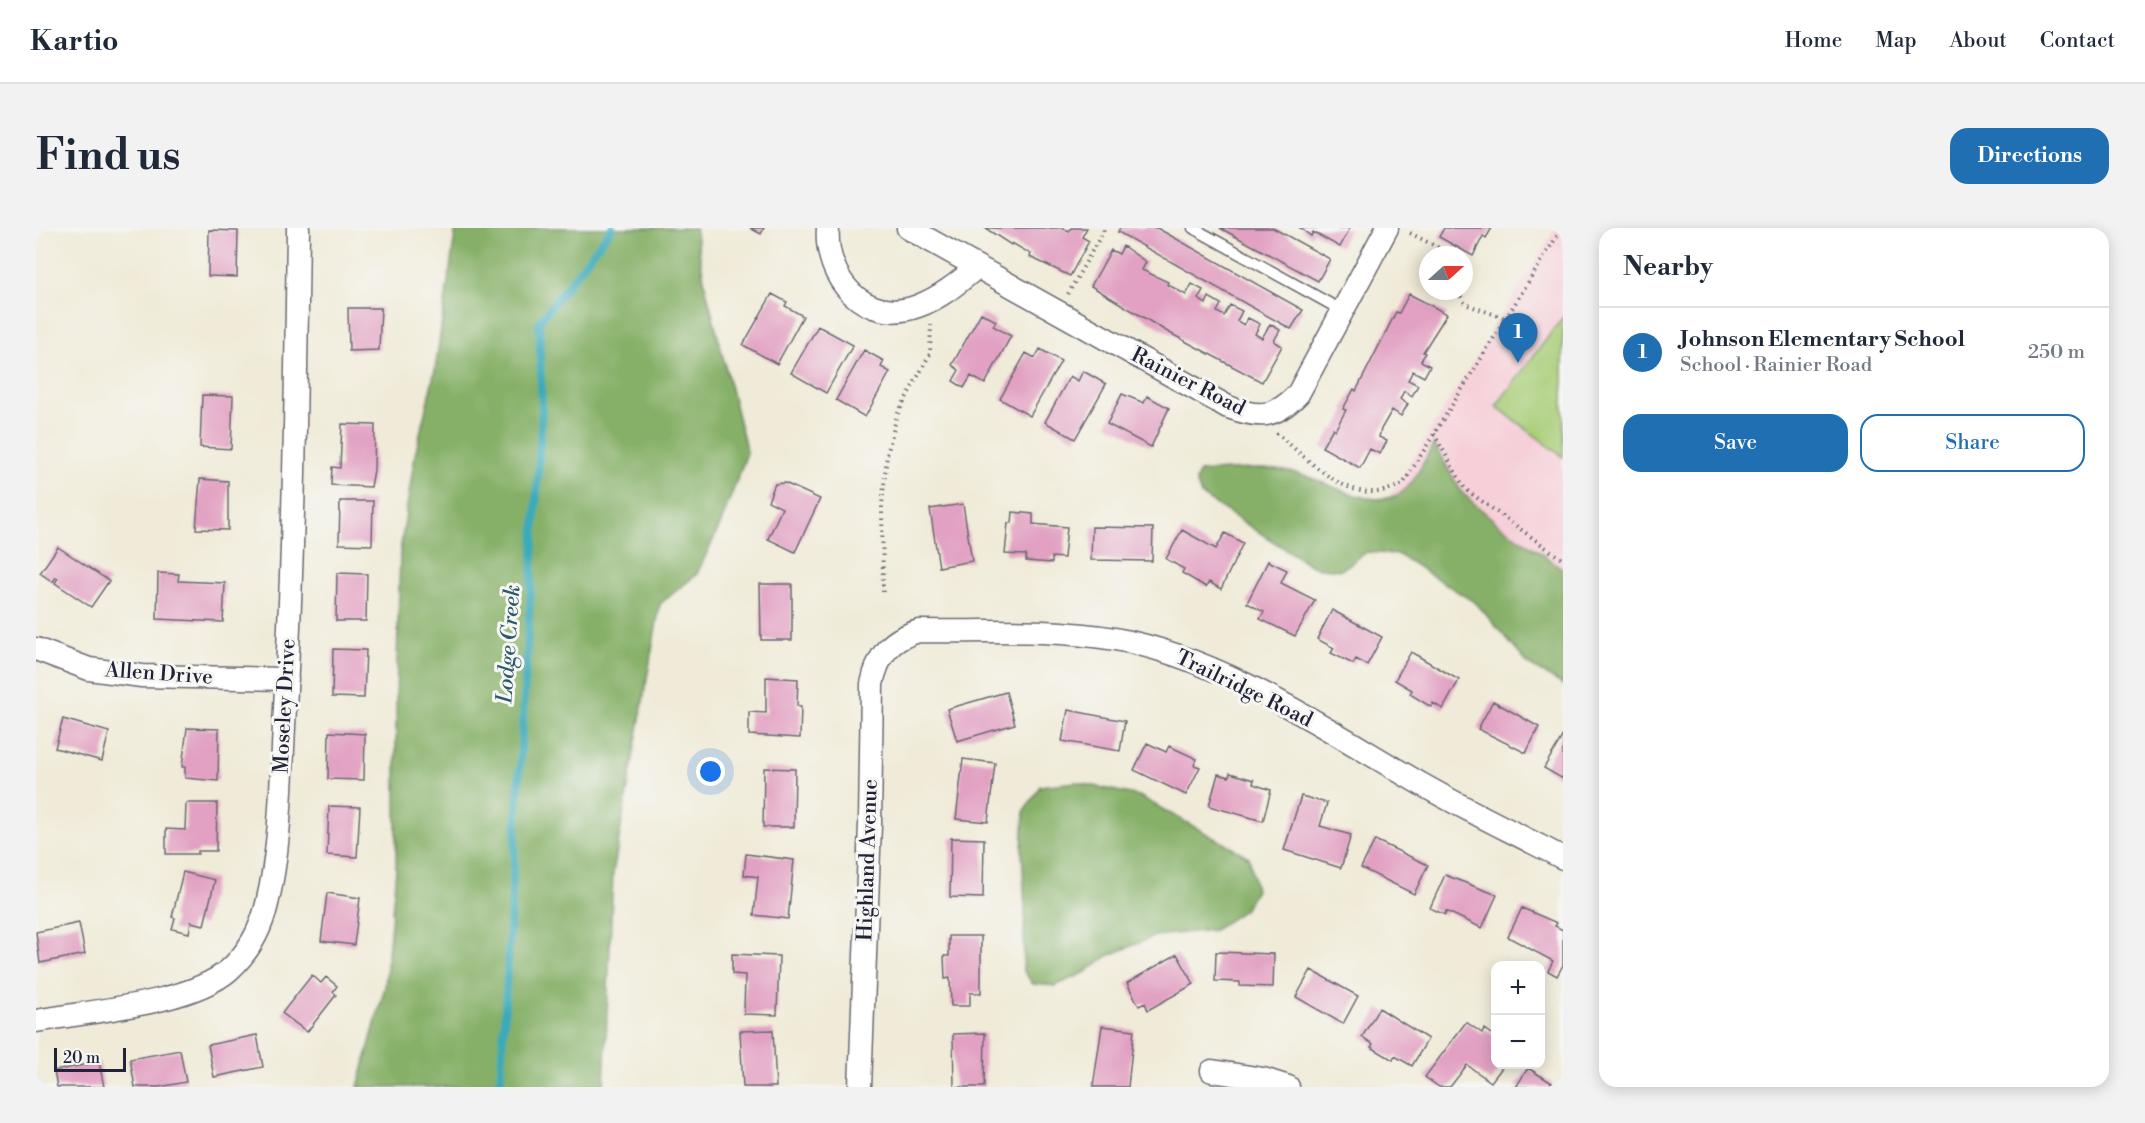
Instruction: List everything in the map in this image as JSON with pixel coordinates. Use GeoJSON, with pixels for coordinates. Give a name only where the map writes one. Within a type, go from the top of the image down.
{"type":"FeatureCollection","features":[{"type":"Feature","properties":{"kind":"street","name":"Moseley Drive"},"geometry":{"type":"LineString","coordinates":[[36,1021],[186,994],[209,984],[230,969],[250,946],[261,924],[267,903],[276,846],[291,604],[298,228]]}},
{"type":"Feature","properties":{"kind":"street"},"geometry":{"type":"LineString","coordinates":[[828,228],[827,252],[840,282],[850,294],[877,308],[897,311],[916,307],[936,298],[976,268]]}},
{"type":"Feature","properties":{"kind":"street","name":"Rainier Road"},"geometry":{"type":"LineString","coordinates":[[908,228],[1228,407],[1258,416],[1273,413],[1286,406],[1298,393],[1387,228]]}},
{"type":"Feature","properties":{"kind":"street","name":"Trailridge Road"},"geometry":{"type":"LineString","coordinates":[[895,640],[919,631],[1065,633],[1116,639],[1165,651],[1222,674],[1321,726],[1418,782],[1563,858]]}},
{"type":"Feature","properties":{"kind":"street","name":"Highland Avenue"},"geometry":{"type":"LineString","coordinates":[[860,1087],[870,824],[872,684],[876,664],[895,640]]}},
{"type":"Feature","properties":{"kind":"street","name":"Allen Drive"},"geometry":{"type":"LineString","coordinates":[[36,649],[89,669],[142,676],[286,679]]}},
{"type":"Feature","properties":{"kind":"street"},"geometry":{"type":"LineString","coordinates":[[1212,1071],[1263,1079],[1288,1087]]}},
{"type":"Feature","properties":{"kind":"lane"},"geometry":{"type":"LineString","coordinates":[[1193,228],[1343,312]]}},
{"type":"Feature","properties":{"kind":"path"},"geometry":{"type":"LineString","coordinates":[[1057,313],[1105,228]]}},
{"type":"Feature","properties":{"kind":"path"},"geometry":{"type":"LineString","coordinates":[[1276,433],[1337,481],[1353,489],[1371,492],[1403,484],[1562,228]]}},
{"type":"Feature","properties":{"kind":"path"},"geometry":{"type":"LineString","coordinates":[[1410,233],[1435,246]]}},
{"type":"Feature","properties":{"kind":"path"},"geometry":{"type":"LineString","coordinates":[[1463,300],[1465,303],[1507,319]]}},
{"type":"Feature","properties":{"kind":"path"},"geometry":{"type":"LineString","coordinates":[[883,592],[882,506],[887,455],[897,415],[930,354],[931,324]]}},
{"type":"Feature","properties":{"kind":"path"},"geometry":{"type":"LineString","coordinates":[[1434,434],[1465,489],[1563,560]]}},
{"type":"Feature","properties":{"kind":"shaded area"},"geometry":{"type":"Polygon","coordinates":[[[1556,228],[1563,228],[1563,616],[1384,505],[1556,228]]]}},
{"type":"Feature","properties":{"kind":"green space"},"geometry":{"type":"Polygon","coordinates":[[[456,228],[695,228],[705,285],[747,453],[721,523],[697,574],[660,604],[613,873],[604,1087],[358,1087],[385,987],[396,869],[396,701],[400,552],[415,455],[435,370],[456,228]]]}},
{"type":"Feature","properties":{"kind":"green space"},"geometry":{"type":"Polygon","coordinates":[[[1563,317],[1563,457],[1496,406],[1563,317]]]}},
{"type":"Feature","properties":{"kind":"green space"},"geometry":{"type":"Polygon","coordinates":[[[1434,444],[1462,493],[1497,523],[1563,569],[1563,685],[1528,664],[1476,603],[1399,555],[1367,552],[1341,570],[1313,567],[1201,495],[1196,481],[1199,472],[1278,470],[1304,475],[1356,495],[1384,499],[1397,495],[1408,487],[1434,444]]]}},
{"type":"Feature","properties":{"kind":"green space"},"geometry":{"type":"Polygon","coordinates":[[[1076,782],[1139,796],[1249,857],[1256,890],[1244,910],[1214,930],[1155,936],[1108,956],[1084,973],[1055,986],[1033,984],[1023,970],[1024,812],[1040,786],[1076,782]]]}},
{"type":"Feature","properties":{"kind":"building"},"geometry":{"type":"Polygon","coordinates":[[[750,228],[764,228],[761,234],[750,228]]]}},
{"type":"Feature","properties":{"kind":"building"},"geometry":{"type":"Polygon","coordinates":[[[985,228],[1063,228],[1069,231],[1071,228],[1087,228],[1082,237],[1089,241],[1070,276],[1030,257],[1031,254],[1012,243],[1011,245],[985,228]]]}},
{"type":"Feature","properties":{"kind":"building"},"geometry":{"type":"Polygon","coordinates":[[[1120,228],[1157,228],[1303,310],[1291,329],[1118,232],[1120,228]]]}},
{"type":"Feature","properties":{"kind":"building"},"geometry":{"type":"Polygon","coordinates":[[[1220,228],[1273,228],[1330,259],[1318,281],[1220,228]]]}},
{"type":"Feature","properties":{"kind":"building"},"geometry":{"type":"Polygon","coordinates":[[[1300,228],[1350,228],[1340,247],[1313,232],[1311,236],[1300,228]]]}},
{"type":"Feature","properties":{"kind":"building"},"geometry":{"type":"Polygon","coordinates":[[[1444,228],[1492,228],[1486,238],[1483,236],[1473,256],[1473,246],[1455,246],[1439,237],[1444,228]]]}},
{"type":"Feature","properties":{"kind":"building"},"geometry":{"type":"Polygon","coordinates":[[[209,230],[238,231],[237,277],[208,276],[209,230]]]}},
{"type":"Feature","properties":{"kind":"building"},"geometry":{"type":"Polygon","coordinates":[[[1123,246],[1146,262],[1142,270],[1168,282],[1167,284],[1186,295],[1192,284],[1203,290],[1198,299],[1206,304],[1209,297],[1221,304],[1217,312],[1224,316],[1230,305],[1242,311],[1237,321],[1244,325],[1248,318],[1260,324],[1255,334],[1262,338],[1270,324],[1280,330],[1274,341],[1282,346],[1262,382],[1166,331],[1091,286],[1111,250],[1119,254],[1123,246]]]}},
{"type":"Feature","properties":{"kind":"building"},"geometry":{"type":"Polygon","coordinates":[[[772,294],[787,302],[785,306],[803,316],[777,364],[743,345],[772,294]]]}},
{"type":"Feature","properties":{"kind":"building"},"geometry":{"type":"Polygon","coordinates":[[[1409,294],[1447,314],[1423,352],[1425,353],[1421,361],[1430,366],[1424,377],[1413,371],[1408,380],[1418,385],[1412,396],[1404,391],[1400,399],[1408,404],[1401,416],[1392,410],[1381,429],[1379,437],[1387,441],[1380,454],[1370,449],[1360,468],[1322,447],[1346,410],[1343,409],[1354,389],[1356,391],[1396,312],[1399,313],[1409,294]]]}},
{"type":"Feature","properties":{"kind":"building"},"geometry":{"type":"Polygon","coordinates":[[[348,308],[381,308],[379,350],[349,351],[348,308]]]}},
{"type":"Feature","properties":{"kind":"building"},"geometry":{"type":"Polygon","coordinates":[[[981,313],[996,321],[993,326],[1011,336],[985,384],[971,376],[964,388],[953,381],[959,370],[952,365],[981,313]]]}},
{"type":"Feature","properties":{"kind":"building"},"geometry":{"type":"Polygon","coordinates":[[[818,326],[853,345],[826,393],[791,373],[818,326]]]}},
{"type":"Feature","properties":{"kind":"building"},"geometry":{"type":"Polygon","coordinates":[[[1040,349],[1061,361],[1030,416],[1000,399],[1026,353],[1035,358],[1040,349]]]}},
{"type":"Feature","properties":{"kind":"building"},"geometry":{"type":"Polygon","coordinates":[[[864,350],[884,361],[881,367],[890,372],[865,417],[836,400],[864,350]]]}},
{"type":"Feature","properties":{"kind":"building"},"geometry":{"type":"Polygon","coordinates":[[[1083,371],[1106,384],[1075,439],[1045,422],[1070,376],[1078,381],[1083,371]]]}},
{"type":"Feature","properties":{"kind":"building"},"geometry":{"type":"Polygon","coordinates":[[[1122,394],[1144,403],[1147,396],[1169,408],[1151,447],[1107,424],[1122,394]]]}},
{"type":"Feature","properties":{"kind":"building"},"geometry":{"type":"Polygon","coordinates":[[[202,395],[233,396],[231,449],[200,447],[202,395]]]}},
{"type":"Feature","properties":{"kind":"building"},"geometry":{"type":"Polygon","coordinates":[[[342,424],[375,425],[374,470],[371,487],[331,485],[332,467],[340,468],[342,424]]]}},
{"type":"Feature","properties":{"kind":"building"},"geometry":{"type":"Polygon","coordinates":[[[200,479],[228,481],[228,530],[196,529],[200,479]]]}},
{"type":"Feature","properties":{"kind":"building"},"geometry":{"type":"Polygon","coordinates":[[[785,483],[820,499],[795,552],[768,539],[782,508],[768,501],[775,484],[785,483]]]}},
{"type":"Feature","properties":{"kind":"building"},"geometry":{"type":"Polygon","coordinates":[[[340,501],[373,501],[372,545],[339,544],[340,501]]]}},
{"type":"Feature","properties":{"kind":"building"},"geometry":{"type":"Polygon","coordinates":[[[963,504],[972,561],[939,567],[930,509],[963,504]]]}},
{"type":"Feature","properties":{"kind":"building"},"geometry":{"type":"Polygon","coordinates":[[[1013,512],[1033,514],[1033,524],[1067,527],[1064,558],[1052,557],[1052,563],[1026,561],[1026,555],[1005,554],[1008,523],[1012,523],[1013,512]]]}},
{"type":"Feature","properties":{"kind":"building"},"geometry":{"type":"Polygon","coordinates":[[[1092,527],[1153,528],[1152,561],[1091,560],[1092,527]]]}},
{"type":"Feature","properties":{"kind":"building"},"geometry":{"type":"Polygon","coordinates":[[[1182,530],[1216,549],[1225,533],[1243,543],[1221,589],[1209,582],[1206,587],[1182,573],[1184,569],[1166,559],[1182,530]]]}},
{"type":"Feature","properties":{"kind":"building"},"geometry":{"type":"Polygon","coordinates":[[[58,547],[109,581],[91,607],[55,583],[58,578],[56,577],[53,582],[40,573],[58,547]]]}},
{"type":"Feature","properties":{"kind":"building"},"geometry":{"type":"Polygon","coordinates":[[[1268,561],[1287,570],[1281,583],[1315,600],[1295,636],[1260,619],[1264,612],[1247,603],[1268,561]]]}},
{"type":"Feature","properties":{"kind":"building"},"geometry":{"type":"Polygon","coordinates":[[[158,573],[179,574],[178,581],[225,583],[223,622],[157,619],[158,573]]]}},
{"type":"Feature","properties":{"kind":"building"},"geometry":{"type":"Polygon","coordinates":[[[337,573],[367,574],[366,621],[336,621],[337,573]]]}},
{"type":"Feature","properties":{"kind":"building"},"geometry":{"type":"Polygon","coordinates":[[[760,584],[792,584],[792,640],[761,640],[760,584]]]}},
{"type":"Feature","properties":{"kind":"building"},"geometry":{"type":"Polygon","coordinates":[[[1332,610],[1382,637],[1367,665],[1356,659],[1353,664],[1331,653],[1334,648],[1317,639],[1332,610]]]}},
{"type":"Feature","properties":{"kind":"building"},"geometry":{"type":"Polygon","coordinates":[[[333,649],[366,650],[364,698],[332,697],[333,649]]]}},
{"type":"Feature","properties":{"kind":"building"},"geometry":{"type":"Polygon","coordinates":[[[1411,652],[1459,680],[1443,709],[1433,703],[1431,707],[1410,694],[1412,690],[1395,680],[1411,652]]]}},
{"type":"Feature","properties":{"kind":"building"},"geometry":{"type":"Polygon","coordinates":[[[766,677],[798,679],[797,706],[801,707],[800,738],[749,735],[749,712],[766,713],[766,677]]]}},
{"type":"Feature","properties":{"kind":"building"},"geometry":{"type":"Polygon","coordinates":[[[1006,692],[1015,724],[957,741],[947,709],[1006,692]]]}},
{"type":"Feature","properties":{"kind":"building"},"geometry":{"type":"Polygon","coordinates":[[[1493,701],[1539,727],[1526,753],[1478,729],[1493,701]]]}},
{"type":"Feature","properties":{"kind":"building"},"geometry":{"type":"Polygon","coordinates":[[[1068,710],[1125,721],[1120,751],[1062,741],[1068,710]]]}},
{"type":"Feature","properties":{"kind":"building"},"geometry":{"type":"Polygon","coordinates":[[[63,719],[109,732],[102,761],[55,748],[63,719]]]}},
{"type":"Feature","properties":{"kind":"building"},"geometry":{"type":"Polygon","coordinates":[[[187,728],[219,729],[218,781],[185,778],[185,767],[182,767],[187,728]]]}},
{"type":"Feature","properties":{"kind":"building"},"geometry":{"type":"Polygon","coordinates":[[[329,732],[365,734],[364,780],[328,779],[329,732]]]}},
{"type":"Feature","properties":{"kind":"building"},"geometry":{"type":"Polygon","coordinates":[[[1563,735],[1563,779],[1544,768],[1563,735]]]}},
{"type":"Feature","properties":{"kind":"building"},"geometry":{"type":"Polygon","coordinates":[[[1147,743],[1166,752],[1169,746],[1197,759],[1194,765],[1200,767],[1186,795],[1134,770],[1147,743]]]}},
{"type":"Feature","properties":{"kind":"building"},"geometry":{"type":"Polygon","coordinates":[[[963,759],[995,763],[988,822],[956,819],[963,759]]]}},
{"type":"Feature","properties":{"kind":"building"},"geometry":{"type":"Polygon","coordinates":[[[764,768],[795,769],[794,827],[763,827],[764,768]]]}},
{"type":"Feature","properties":{"kind":"building"},"geometry":{"type":"Polygon","coordinates":[[[1230,773],[1254,780],[1253,784],[1271,790],[1263,821],[1209,806],[1218,774],[1229,777],[1230,773]]]}},
{"type":"Feature","properties":{"kind":"building"},"geometry":{"type":"Polygon","coordinates":[[[1301,796],[1327,803],[1320,826],[1351,835],[1341,868],[1284,850],[1301,796]]]}},
{"type":"Feature","properties":{"kind":"building"},"geometry":{"type":"Polygon","coordinates":[[[186,803],[217,803],[216,851],[198,851],[198,854],[166,854],[166,829],[185,830],[186,803]]]}},
{"type":"Feature","properties":{"kind":"building"},"geometry":{"type":"Polygon","coordinates":[[[329,806],[360,807],[357,857],[327,855],[329,806]]]}},
{"type":"Feature","properties":{"kind":"building"},"geometry":{"type":"Polygon","coordinates":[[[951,838],[984,839],[983,898],[950,897],[951,838]]]}},
{"type":"Feature","properties":{"kind":"building"},"geometry":{"type":"Polygon","coordinates":[[[1375,840],[1428,865],[1414,894],[1361,868],[1375,840]]]}},
{"type":"Feature","properties":{"kind":"building"},"geometry":{"type":"Polygon","coordinates":[[[746,854],[794,860],[788,919],[754,915],[758,877],[744,875],[746,854]]]}},
{"type":"Feature","properties":{"kind":"building"},"geometry":{"type":"Polygon","coordinates":[[[183,872],[215,880],[204,925],[191,922],[189,933],[172,929],[175,918],[172,917],[183,872]]]}},
{"type":"Feature","properties":{"kind":"building"},"geometry":{"type":"Polygon","coordinates":[[[1445,875],[1497,895],[1482,928],[1446,911],[1445,915],[1430,908],[1445,875]]]}},
{"type":"Feature","properties":{"kind":"building"},"geometry":{"type":"Polygon","coordinates":[[[327,893],[360,898],[354,945],[321,941],[327,893]]]}},
{"type":"Feature","properties":{"kind":"building"},"geometry":{"type":"Polygon","coordinates":[[[1522,908],[1557,923],[1555,926],[1563,930],[1563,965],[1557,976],[1548,971],[1553,961],[1508,937],[1522,908]]]}},
{"type":"Feature","properties":{"kind":"building"},"geometry":{"type":"Polygon","coordinates":[[[79,923],[85,954],[40,963],[36,932],[79,923]]]}},
{"type":"Feature","properties":{"kind":"building"},"geometry":{"type":"Polygon","coordinates":[[[949,936],[981,936],[981,993],[970,993],[970,1006],[951,1006],[950,978],[945,979],[944,956],[949,956],[949,936]]]}},
{"type":"Feature","properties":{"kind":"building"},"geometry":{"type":"Polygon","coordinates":[[[1216,952],[1274,954],[1273,987],[1240,986],[1240,982],[1215,981],[1216,952]]]}},
{"type":"Feature","properties":{"kind":"building"},"geometry":{"type":"Polygon","coordinates":[[[732,954],[779,956],[777,1015],[744,1014],[745,975],[732,974],[732,954]]]}},
{"type":"Feature","properties":{"kind":"building"},"geometry":{"type":"Polygon","coordinates":[[[1177,954],[1194,984],[1148,1010],[1145,1003],[1139,1006],[1127,983],[1177,954]]]}},
{"type":"Feature","properties":{"kind":"building"},"geometry":{"type":"Polygon","coordinates":[[[1311,970],[1358,996],[1343,1024],[1296,997],[1311,970]]]}},
{"type":"Feature","properties":{"kind":"building"},"geometry":{"type":"Polygon","coordinates":[[[312,975],[321,983],[326,977],[337,986],[333,992],[336,995],[307,1032],[282,1013],[312,975]]]}},
{"type":"Feature","properties":{"kind":"building"},"geometry":{"type":"Polygon","coordinates":[[[1379,1008],[1428,1039],[1412,1066],[1395,1056],[1393,1060],[1371,1047],[1373,1044],[1362,1037],[1379,1008]]]}},
{"type":"Feature","properties":{"kind":"building"},"geometry":{"type":"Polygon","coordinates":[[[1466,1022],[1482,1033],[1485,1029],[1491,1033],[1491,1069],[1501,1069],[1491,1082],[1467,1065],[1450,1087],[1439,1087],[1425,1077],[1466,1022]]]}},
{"type":"Feature","properties":{"kind":"building"},"geometry":{"type":"Polygon","coordinates":[[[1102,1026],[1134,1030],[1128,1087],[1093,1087],[1102,1026]]]}},
{"type":"Feature","properties":{"kind":"building"},"geometry":{"type":"Polygon","coordinates":[[[773,1030],[776,1087],[743,1087],[740,1031],[773,1030]]]}},
{"type":"Feature","properties":{"kind":"building"},"geometry":{"type":"Polygon","coordinates":[[[985,1033],[984,1087],[954,1087],[953,1034],[985,1033]]]}},
{"type":"Feature","properties":{"kind":"building"},"geometry":{"type":"Polygon","coordinates":[[[257,1035],[263,1067],[214,1077],[208,1045],[257,1035]]]}},
{"type":"Feature","properties":{"kind":"building"},"geometry":{"type":"Polygon","coordinates":[[[180,1050],[186,1082],[159,1087],[135,1087],[130,1059],[180,1050]]]}},
{"type":"Feature","properties":{"kind":"building"},"geometry":{"type":"Polygon","coordinates":[[[99,1062],[104,1087],[57,1087],[54,1071],[99,1062]]]}},
{"type":"Feature","properties":{"kind":"building"},"geometry":{"type":"Polygon","coordinates":[[[1530,1069],[1552,1083],[1550,1085],[1553,1087],[1516,1087],[1530,1069]]]}},
{"type":"Feature","properties":{"kind":"waterway","name":"Lodge Creek"},"geometry":{"type":"LineString","coordinates":[[500,1087],[542,410],[539,322],[612,228]]}},
{"type":"Feature","properties":{"kind":"place","name":"Johnson Elementary School"},"geometry":{"type":"Point","coordinates":[1518,363]}}]}
